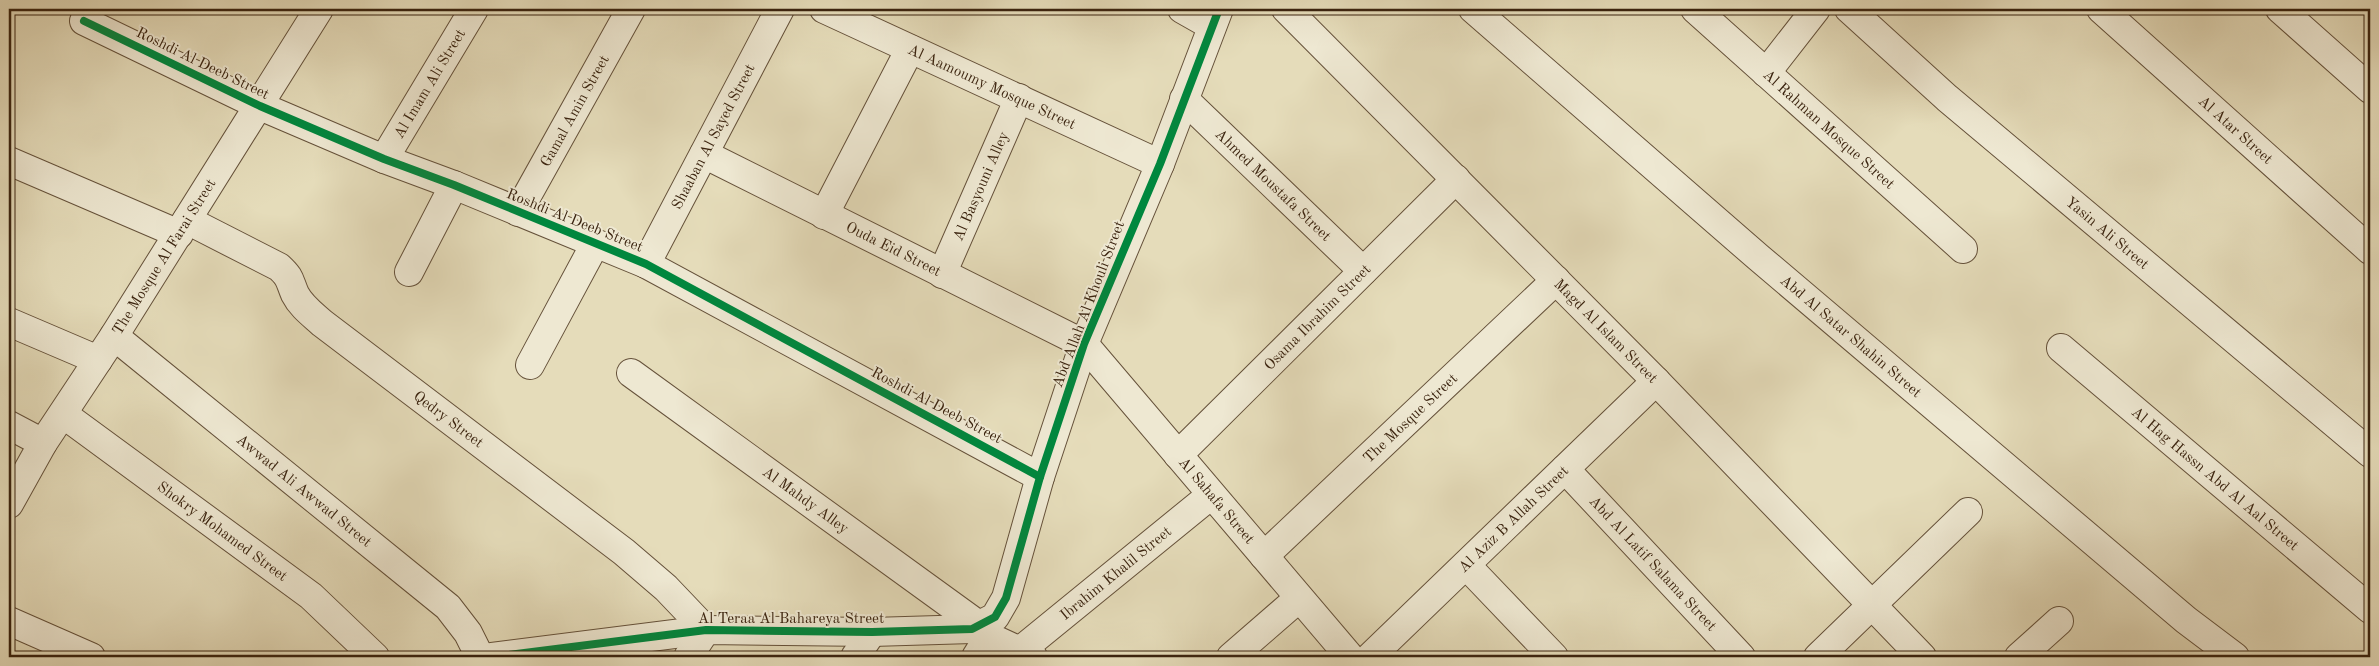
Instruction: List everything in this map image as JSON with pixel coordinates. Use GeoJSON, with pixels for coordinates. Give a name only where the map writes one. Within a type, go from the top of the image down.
{"type":"FeatureCollection","features":[{"type":"Feature","properties":{"kind":"street","name":"The Mosque Al Farai Street"},"geometry":{"type":"LineString","coordinates":[[9,504],[43,443],[114,336],[260,106],[319,9]]}},
{"type":"Feature","properties":{"kind":"street","name":"Al Imam Ali Street"},"geometry":{"type":"LineString","coordinates":[[384,159],[474,9]]}},
{"type":"Feature","properties":{"kind":"street","name":"Gamal Amin Street"},"geometry":{"type":"LineString","coordinates":[[518,212],[631,9]]}},
{"type":"Feature","properties":{"kind":"street","name":"Shaaban Al Sayed Street"},"geometry":{"type":"LineString","coordinates":[[646,264],[780,9]]}},
{"type":"Feature","properties":{"kind":"street","name":"Al Aamoumy Mosque Street"},"geometry":{"type":"LineString","coordinates":[[824,9],[1160,164]]}},
{"type":"Feature","properties":{"kind":"street"},"geometry":{"type":"LineString","coordinates":[[1182,9],[1215,18]]}},
{"type":"Feature","properties":{"kind":"street","name":"Magd Al Islam Street"},"geometry":{"type":"LineString","coordinates":[[1286,9],[1656,381],[1922,657]]}},
{"type":"Feature","properties":{"kind":"street","name":"Abd Al Satar Shahin Street"},"geometry":{"type":"LineString","coordinates":[[1472,9],[1758,257],[2179,613],[2235,657]]}},
{"type":"Feature","properties":{"kind":"street","name":"Al Rahman Mosque Street"},"geometry":{"type":"LineString","coordinates":[[1695,9],[1963,249]]}},
{"type":"Feature","properties":{"kind":"street"},"geometry":{"type":"LineString","coordinates":[[1766,73],[1816,9]]}},
{"type":"Feature","properties":{"kind":"street","name":"Yasin Ali Street"},"geometry":{"type":"LineString","coordinates":[[1849,9],[1947,98],[2370,453]]}},
{"type":"Feature","properties":{"kind":"street","name":"Al Atar Street"},"geometry":{"type":"LineString","coordinates":[[2101,9],[2370,250]]}},
{"type":"Feature","properties":{"kind":"street"},"geometry":{"type":"LineString","coordinates":[[2280,9],[2370,89]]}},
{"type":"Feature","properties":{"kind":"street","name":"Abd Allah Al Khouli Street"},"geometry":{"type":"LineString","coordinates":[[979,637],[995,617],[1006,598],[1040,477],[1084,344],[1160,164],[1215,18]]}},
{"type":"Feature","properties":{"kind":"street","name":"Roshdi Al Deeb Street"},"geometry":{"type":"LineString","coordinates":[[84,22],[260,106],[384,159],[454,185],[646,264],[1040,477]]}},
{"type":"Feature","properties":{"kind":"street"},"geometry":{"type":"LineString","coordinates":[[824,215],[910,49]]}},
{"type":"Feature","properties":{"kind":"street","name":"Al Basyouni Alley"},"geometry":{"type":"LineString","coordinates":[[942,274],[1019,98]]}},
{"type":"Feature","properties":{"kind":"street","name":"Ahmed Moustafa Street"},"geometry":{"type":"LineString","coordinates":[[1184,99],[1363,271]]}},
{"type":"Feature","properties":{"kind":"street","name":"Ouda Eid Street"},"geometry":{"type":"LineString","coordinates":[[704,154],[1084,344]]}},
{"type":"Feature","properties":{"kind":"street","name":"Qedry Street"},"geometry":{"type":"LineString","coordinates":[[9,161],[183,227],[279,267],[290,278],[296,294],[305,308],[624,552],[666,588],[706,630]]}},
{"type":"Feature","properties":{"kind":"street","name":"Osama Ibrahim Street"},"geometry":{"type":"LineString","coordinates":[[1178,455],[1456,179]]}},
{"type":"Feature","properties":{"kind":"street"},"geometry":{"type":"LineString","coordinates":[[409,272],[454,185]]}},
{"type":"Feature","properties":{"kind":"street"},"geometry":{"type":"LineString","coordinates":[[530,365],[595,244]]}},
{"type":"Feature","properties":{"kind":"street","name":"The Mosque Street"},"geometry":{"type":"LineString","coordinates":[[1264,556],[1556,280]]}},
{"type":"Feature","properties":{"kind":"street"},"geometry":{"type":"LineString","coordinates":[[9,322],[98,360]]}},
{"type":"Feature","properties":{"kind":"street","name":"Awwad Ali Awwad Street"},"geometry":{"type":"LineString","coordinates":[[114,336],[448,607],[468,633],[480,657]]}},
{"type":"Feature","properties":{"kind":"street","name":"Al Sahafa Street"},"geometry":{"type":"LineString","coordinates":[[1084,344],[1350,657]]}},
{"type":"Feature","properties":{"kind":"street","name":"Al Hag Hassn Abd Al Aal Street"},"geometry":{"type":"LineString","coordinates":[[2061,348],[2370,609]]}},
{"type":"Feature","properties":{"kind":"street","name":"Al Mahdy Alley"},"geometry":{"type":"LineString","coordinates":[[631,373],[979,637]]}},
{"type":"Feature","properties":{"kind":"street","name":"Al Aziz B Allah Street"},"geometry":{"type":"LineString","coordinates":[[1370,657],[1656,381]]}},
{"type":"Feature","properties":{"kind":"street","name":"Shokry Mohamed Street"},"geometry":{"type":"LineString","coordinates":[[63,414],[311,596],[375,657]]}},
{"type":"Feature","properties":{"kind":"street"},"geometry":{"type":"LineString","coordinates":[[9,425],[43,443]]}},
{"type":"Feature","properties":{"kind":"street","name":"Abd Al Latif Salama Street"},"geometry":{"type":"LineString","coordinates":[[1565,469],[1741,657]]}},
{"type":"Feature","properties":{"kind":"street","name":"Ibrahim Khalil Street"},"geometry":{"type":"LineString","coordinates":[[1027,653],[1211,495]]}},
{"type":"Feature","properties":{"kind":"street"},"geometry":{"type":"LineString","coordinates":[[1818,657],[1968,512]]}},
{"type":"Feature","properties":{"kind":"street"},"geometry":{"type":"LineString","coordinates":[[1466,565],[1554,657]]}},
{"type":"Feature","properties":{"kind":"street"},"geometry":{"type":"LineString","coordinates":[[1231,657],[1299,598]]}},
{"type":"Feature","properties":{"kind":"street"},"geometry":{"type":"LineString","coordinates":[[2019,657],[2059,620]]}},
{"type":"Feature","properties":{"kind":"street"},"geometry":{"type":"LineString","coordinates":[[12,629],[91,657]]}},
{"type":"Feature","properties":{"kind":"street"},"geometry":{"type":"LineString","coordinates":[[688,657],[706,630]]}},
{"type":"Feature","properties":{"kind":"street","name":"Al Teraa Al Bahareya Street"},"geometry":{"type":"LineString","coordinates":[[492,657],[706,630],[872,632],[979,637]]}},
{"type":"Feature","properties":{"kind":"street"},"geometry":{"type":"LineString","coordinates":[[855,657],[872,632]]}},
{"type":"Feature","properties":{"kind":"street"},"geometry":{"type":"LineString","coordinates":[[979,637],[1027,653]]}},
{"type":"Feature","properties":{"kind":"cycle path"},"geometry":{"type":"LineString","coordinates":[[492,657],[706,630],[872,632],[972,629],[995,617],[1006,598],[1040,477],[1084,344],[1160,164],[1219,9]]}},
{"type":"Feature","properties":{"kind":"cycle path"},"geometry":{"type":"LineString","coordinates":[[84,21],[260,106],[384,159],[454,185],[646,264],[1040,477]]}}]}
